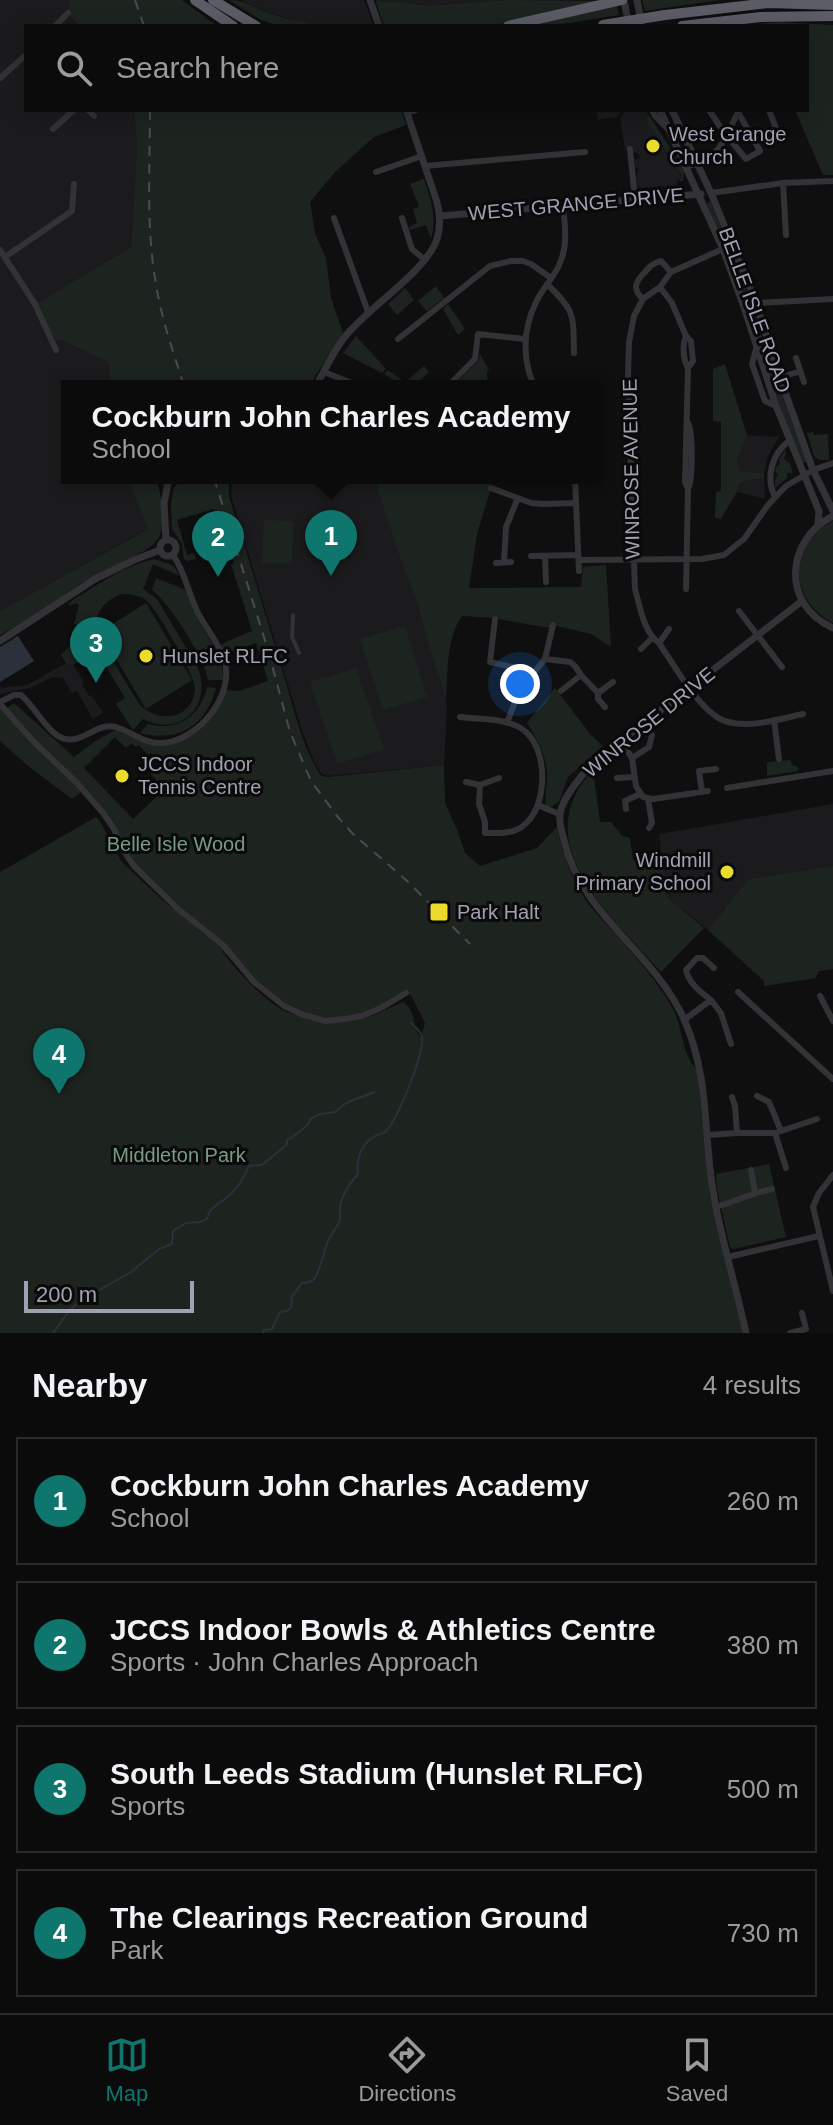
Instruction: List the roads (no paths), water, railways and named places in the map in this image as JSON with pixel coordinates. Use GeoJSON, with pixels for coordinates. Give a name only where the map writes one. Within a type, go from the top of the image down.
{"type":"FeatureCollection","features":[{"type":"Feature","properties":{"kind":"highway"},"geometry":{"type":"LineString","coordinates":[[195,0],[230,24]]}},
{"type":"Feature","properties":{"kind":"highway"},"geometry":{"type":"LineString","coordinates":[[213,0],[253,24]]}},
{"type":"Feature","properties":{"kind":"highway"},"geometry":{"type":"LineString","coordinates":[[517,24],[624,0]]}},
{"type":"Feature","properties":{"kind":"highway"},"geometry":{"type":"LineString","coordinates":[[612,24],[769,3],[833,5]]}},
{"type":"Feature","properties":{"kind":"highway"},"geometry":{"type":"LineString","coordinates":[[700,24],[761,17],[833,16]]}},
{"type":"Feature","properties":{"kind":"street"},"geometry":{"type":"LineString","coordinates":[[370,0],[378,24]]}},
{"type":"Feature","properties":{"kind":"street"},"geometry":{"type":"LineString","coordinates":[[629,24],[624,0],[637,1],[642,24]]}},
{"type":"Feature","properties":{"kind":"street"},"geometry":{"type":"LineString","coordinates":[[57,24],[68,13]]}},
{"type":"Feature","properties":{"kind":"street"},"geometry":{"type":"LineString","coordinates":[[0,78],[24,57]]}},
{"type":"Feature","properties":{"kind":"street"},"geometry":{"type":"LineString","coordinates":[[53,129],[72,112]]}},
{"type":"Feature","properties":{"kind":"street"},"geometry":{"type":"LineString","coordinates":[[90,112],[94,116]]}},
{"type":"Feature","properties":{"kind":"street"},"geometry":{"type":"LineString","coordinates":[[319,380],[343,339],[425,260],[437,239],[440,216],[410,112]]}},
{"type":"Feature","properties":{"kind":"street","name":"BELLE ISLE ROAD"},"geometry":{"type":"LineString","coordinates":[[653,112],[670,132]]}},
{"type":"Feature","properties":{"kind":"street","name":"BELLE ISLE ROAD"},"geometry":{"type":"LineString","coordinates":[[661,112],[723,249],[776,406],[819,511],[818,524]]}},
{"type":"Feature","properties":{"kind":"street","name":"BELLE ISLE ROAD"},"geometry":{"type":"LineString","coordinates":[[673,112],[711,193],[756,303],[813,470],[833,514]]}},
{"type":"Feature","properties":{"kind":"street"},"geometry":{"type":"LineString","coordinates":[[710,112],[746,159],[760,151],[740,112]]}},
{"type":"Feature","properties":{"kind":"street"},"geometry":{"type":"LineString","coordinates":[[687,167],[711,158],[738,112]]}},
{"type":"Feature","properties":{"kind":"street"},"geometry":{"type":"LineString","coordinates":[[770,112],[781,141]]}},
{"type":"Feature","properties":{"kind":"street"},"geometry":{"type":"LineString","coordinates":[[425,166],[585,152]]}},
{"type":"Feature","properties":{"kind":"street"},"geometry":{"type":"LineString","coordinates":[[633,154],[635,199]]}},
{"type":"Feature","properties":{"kind":"street"},"geometry":{"type":"LineString","coordinates":[[376,172],[422,156]]}},
{"type":"Feature","properties":{"kind":"street"},"geometry":{"type":"LineString","coordinates":[[711,193],[783,183],[833,181]]}},
{"type":"Feature","properties":{"kind":"street"},"geometry":{"type":"LineString","coordinates":[[783,183],[786,235]]}},
{"type":"Feature","properties":{"kind":"street"},"geometry":{"type":"LineString","coordinates":[[56,350],[35,304],[2,254],[72,211],[74,184]]}},
{"type":"Feature","properties":{"kind":"street","name":"WEST GRANGE DRIVE"},"geometry":{"type":"LineString","coordinates":[[440,216],[711,193]]}},
{"type":"Feature","properties":{"kind":"street"},"geometry":{"type":"LineString","coordinates":[[532,380],[525,339],[528,322],[537,301],[560,265],[565,249],[563,206]]}},
{"type":"Feature","properties":{"kind":"street"},"geometry":{"type":"LineString","coordinates":[[334,218],[368,312]]}},
{"type":"Feature","properties":{"kind":"street"},"geometry":{"type":"LineString","coordinates":[[402,218],[412,249],[425,260]]}},
{"type":"Feature","properties":{"kind":"street","name":"WINROSE AVENUE"},"geometry":{"type":"LineString","coordinates":[[723,249],[671,272],[660,287],[643,299],[634,316],[629,342],[635,589],[641,613],[656,641],[690,688],[717,717],[728,722],[750,723],[803,714]]}},
{"type":"Feature","properties":{"kind":"street"},"geometry":{"type":"LineString","coordinates":[[398,339],[490,266],[523,261],[549,281],[573,316],[574,353]]}},
{"type":"Feature","properties":{"kind":"street","name":"WINROSE AVENUE"},"geometry":{"type":"LineString","coordinates":[[643,299],[636,289],[637,280],[655,261],[661,261],[671,272]]}},
{"type":"Feature","properties":{"kind":"street"},"geometry":{"type":"LineString","coordinates":[[660,287],[675,308],[686,336],[683,342],[688,368],[688,422],[685,431],[689,454],[685,482],[688,489],[686,589]]}},
{"type":"Feature","properties":{"kind":"street"},"geometry":{"type":"LineString","coordinates":[[744,307],[756,303],[833,299]]}},
{"type":"Feature","properties":{"kind":"street"},"geometry":{"type":"LineString","coordinates":[[454,380],[475,359],[478,334],[525,339]]}},
{"type":"Feature","properties":{"kind":"street"},"geometry":{"type":"LineString","coordinates":[[796,358],[804,382]]}},
{"type":"Feature","properties":{"kind":"street"},"geometry":{"type":"LineString","coordinates":[[780,378],[800,371]]}},
{"type":"Feature","properties":{"kind":"street"},"geometry":{"type":"LineString","coordinates":[[324,372],[344,380]]}},
{"type":"Feature","properties":{"kind":"street"},"geometry":{"type":"LineString","coordinates":[[775,497],[771,469],[780,450],[789,441]]}},
{"type":"Feature","properties":{"kind":"street"},"geometry":{"type":"LineString","coordinates":[[531,556],[716,558],[731,551],[744,539],[786,486],[813,470],[833,463]]}},
{"type":"Feature","properties":{"kind":"street"},"geometry":{"type":"LineString","coordinates":[[166,484],[166,540]]}},
{"type":"Feature","properties":{"kind":"street"},"geometry":{"type":"LineString","coordinates":[[575,484],[579,571]]}},
{"type":"Feature","properties":{"kind":"street"},"geometry":{"type":"LineString","coordinates":[[491,488],[543,504],[576,503]]}},
{"type":"Feature","properties":{"kind":"street"},"geometry":{"type":"LineString","coordinates":[[496,563],[508,562],[506,527],[518,498]]}},
{"type":"Feature","properties":{"kind":"street"},"geometry":{"type":"LineString","coordinates":[[833,514],[807,536],[795,563],[795,578],[802,601],[819,620],[833,628]]}},
{"type":"Feature","properties":{"kind":"street"},"geometry":{"type":"LineString","coordinates":[[166,540],[160,545],[160,550],[165,556],[173,555]]}},
{"type":"Feature","properties":{"kind":"street"},"geometry":{"type":"LineString","coordinates":[[166,540],[175,544],[173,555]]}},
{"type":"Feature","properties":{"kind":"street"},"geometry":{"type":"LineString","coordinates":[[0,641],[95,579],[160,550]]}},
{"type":"Feature","properties":{"kind":"street"},"geometry":{"type":"LineString","coordinates":[[173,555],[187,580],[196,609],[225,662],[227,680],[224,690],[209,716],[193,732],[162,743],[140,739],[107,725],[79,739],[64,739],[55,734],[21,695],[14,695],[0,703],[103,813],[134,866],[178,909],[223,945],[254,982],[284,1006],[325,1021],[345,1019],[381,1008],[406,993]]}},
{"type":"Feature","properties":{"kind":"street"},"geometry":{"type":"LineString","coordinates":[[545,556],[546,582]]}},
{"type":"Feature","properties":{"kind":"street","name":"WINROSE DRIVE"},"geometry":{"type":"LineString","coordinates":[[559,814],[585,770],[802,601]]}},
{"type":"Feature","properties":{"kind":"street"},"geometry":{"type":"LineString","coordinates":[[739,611],[782,667]]}},
{"type":"Feature","properties":{"kind":"street"},"geometry":{"type":"LineString","coordinates":[[293,615],[292,637],[299,653]]}},
{"type":"Feature","properties":{"kind":"street"},"geometry":{"type":"LineString","coordinates":[[495,619],[489,666],[534,672]]}},
{"type":"Feature","properties":{"kind":"street"},"geometry":{"type":"LineString","coordinates":[[507,723],[519,691],[545,659],[553,625]]}},
{"type":"Feature","properties":{"kind":"street"},"geometry":{"type":"LineString","coordinates":[[641,649],[669,629]]}},
{"type":"Feature","properties":{"kind":"street"},"geometry":{"type":"LineString","coordinates":[[545,659],[570,662],[598,693],[598,699],[605,707]]}},
{"type":"Feature","properties":{"kind":"street"},"geometry":{"type":"LineString","coordinates":[[561,691],[581,675]]}},
{"type":"Feature","properties":{"kind":"street"},"geometry":{"type":"LineString","coordinates":[[598,693],[613,682]]}},
{"type":"Feature","properties":{"kind":"street"},"geometry":{"type":"LineString","coordinates":[[460,717],[476,719],[485,715],[507,723],[526,732],[537,750],[543,776],[542,789],[538,805],[529,820],[517,830],[486,836],[479,804],[480,785]]}},
{"type":"Feature","properties":{"kind":"street"},"geometry":{"type":"LineString","coordinates":[[774,720],[779,759]]}},
{"type":"Feature","properties":{"kind":"street"},"geometry":{"type":"LineString","coordinates":[[632,758],[649,747],[652,735]]}},
{"type":"Feature","properties":{"kind":"street"},"geometry":{"type":"LineString","coordinates":[[621,741],[632,758],[640,794],[648,799],[705,791],[699,771]]}},
{"type":"Feature","properties":{"kind":"street"},"geometry":{"type":"LineString","coordinates":[[690,772],[716,769]]}},
{"type":"Feature","properties":{"kind":"street"},"geometry":{"type":"LineString","coordinates":[[727,788],[833,772]]}},
{"type":"Feature","properties":{"kind":"street"},"geometry":{"type":"LineString","coordinates":[[617,778],[634,777]]}},
{"type":"Feature","properties":{"kind":"street"},"geometry":{"type":"LineString","coordinates":[[466,782],[480,785],[499,778]]}},
{"type":"Feature","properties":{"kind":"street"},"geometry":{"type":"LineString","coordinates":[[626,809],[625,801],[640,794]]}},
{"type":"Feature","properties":{"kind":"street"},"geometry":{"type":"LineString","coordinates":[[648,799],[652,823],[649,828]]}},
{"type":"Feature","properties":{"kind":"street"},"geometry":{"type":"LineString","coordinates":[[538,805],[559,814],[568,854],[582,885],[660,978],[684,1020],[702,1079],[713,1192],[746,1333]]}},
{"type":"Feature","properties":{"kind":"street"},"geometry":{"type":"LineString","coordinates":[[696,950],[697,958]]}},
{"type":"Feature","properties":{"kind":"street"},"geometry":{"type":"LineString","coordinates":[[714,968],[703,958],[697,958],[686,970],[687,976],[721,1013],[731,1044]]}},
{"type":"Feature","properties":{"kind":"street"},"geometry":{"type":"LineString","coordinates":[[743,993],[833,1079]]}},
{"type":"Feature","properties":{"kind":"street"},"geometry":{"type":"LineString","coordinates":[[820,996],[833,1021]]}},
{"type":"Feature","properties":{"kind":"street"},"geometry":{"type":"LineString","coordinates":[[684,1020],[711,1000]]}},
{"type":"Feature","properties":{"kind":"street"},"geometry":{"type":"LineString","coordinates":[[768,1087],[760,1097],[769,1102],[785,1165],[773,1165]]}},
{"type":"Feature","properties":{"kind":"street"},"geometry":{"type":"LineString","coordinates":[[732,1097],[737,1133]]}},
{"type":"Feature","properties":{"kind":"street"},"geometry":{"type":"LineString","coordinates":[[735,1106],[744,1104]]}},
{"type":"Feature","properties":{"kind":"street"},"geometry":{"type":"LineString","coordinates":[[708,1135],[778,1132],[817,1119]]}},
{"type":"Feature","properties":{"kind":"street"},"geometry":{"type":"LineString","coordinates":[[751,1170],[755,1193]]}},
{"type":"Feature","properties":{"kind":"street"},"geometry":{"type":"LineString","coordinates":[[833,1175],[813,1207],[819,1236],[829,1257],[833,1291]]}},
{"type":"Feature","properties":{"kind":"street"},"geometry":{"type":"LineString","coordinates":[[716,1207],[772,1189]]}},
{"type":"Feature","properties":{"kind":"street"},"geometry":{"type":"LineString","coordinates":[[728,1257],[819,1236]]}},
{"type":"Feature","properties":{"kind":"street"},"geometry":{"type":"LineString","coordinates":[[790,1333],[806,1329],[802,1313]]}},
{"type":"Feature","properties":{"kind":"waterway"},"geometry":{"type":"LineString","coordinates":[[263,1333],[272,1329],[280,1312],[291,1308],[292,1296],[302,1283],[316,1276],[327,1243],[340,1220],[342,1198],[358,1174],[360,1152],[370,1139],[385,1132],[397,1114],[422,1045],[421,1035],[411,1023]]}},
{"type":"Feature","properties":{"kind":"waterway"},"geometry":{"type":"LineString","coordinates":[[53,1333],[79,1302],[131,1272],[159,1249],[172,1244],[173,1231],[186,1223],[207,1219],[211,1210],[236,1188],[249,1166],[262,1165],[310,1120],[336,1112],[348,1102],[374,1092]]}},
{"type":"Feature","properties":{"kind":"railway"},"geometry":{"type":"LineString","coordinates":[[135,0],[143,24]]}},
{"type":"Feature","properties":{"kind":"railway"},"geometry":{"type":"LineString","coordinates":[[150,112],[152,257],[160,306],[182,380]]}},
{"type":"Feature","properties":{"kind":"railway"},"geometry":{"type":"LineString","coordinates":[[216,484],[268,650],[290,732],[311,781],[352,833],[406,880],[470,944]]}},
{"type":"Feature","properties":{"kind":"place","name":"West Grange Church"},"geometry":{"type":"Point","coordinates":[653,146]}},
{"type":"Feature","properties":{"kind":"place","name":"Cockburn John Charles Academy"},"geometry":{"type":"Point","coordinates":[331,576]}},
{"type":"Feature","properties":{"kind":"place","name":"JCCS Indoor Bowls & Athletics Centre"},"geometry":{"type":"Point","coordinates":[218,577]}},
{"type":"Feature","properties":{"kind":"place","name":"Hunslet RLFC"},"geometry":{"type":"Point","coordinates":[146,656]}},
{"type":"Feature","properties":{"kind":"place","name":"South Leeds Stadium (Hunslet RLFC)"},"geometry":{"type":"Point","coordinates":[96,683]}},
{"type":"Feature","properties":{"kind":"place","name":"JCCS Indoor Tennis Centre"},"geometry":{"type":"Point","coordinates":[122,776]}},
{"type":"Feature","properties":{"kind":"place","name":"Windmill Primary School"},"geometry":{"type":"Point","coordinates":[727,872]}},
{"type":"Feature","properties":{"kind":"place","name":"Park Halt"},"geometry":{"type":"Point","coordinates":[439,912]}},
{"type":"Feature","properties":{"kind":"place","name":"The Clearings Recreation Ground"},"geometry":{"type":"Point","coordinates":[59,1094]}},
{"type":"Feature","properties":{"kind":"park label","name":"Belle Isle Wood"},"geometry":{"type":"Point","coordinates":[176,844]}},
{"type":"Feature","properties":{"kind":"park label","name":"Middleton Park"},"geometry":{"type":"Point","coordinates":[179,1155]}}]}
